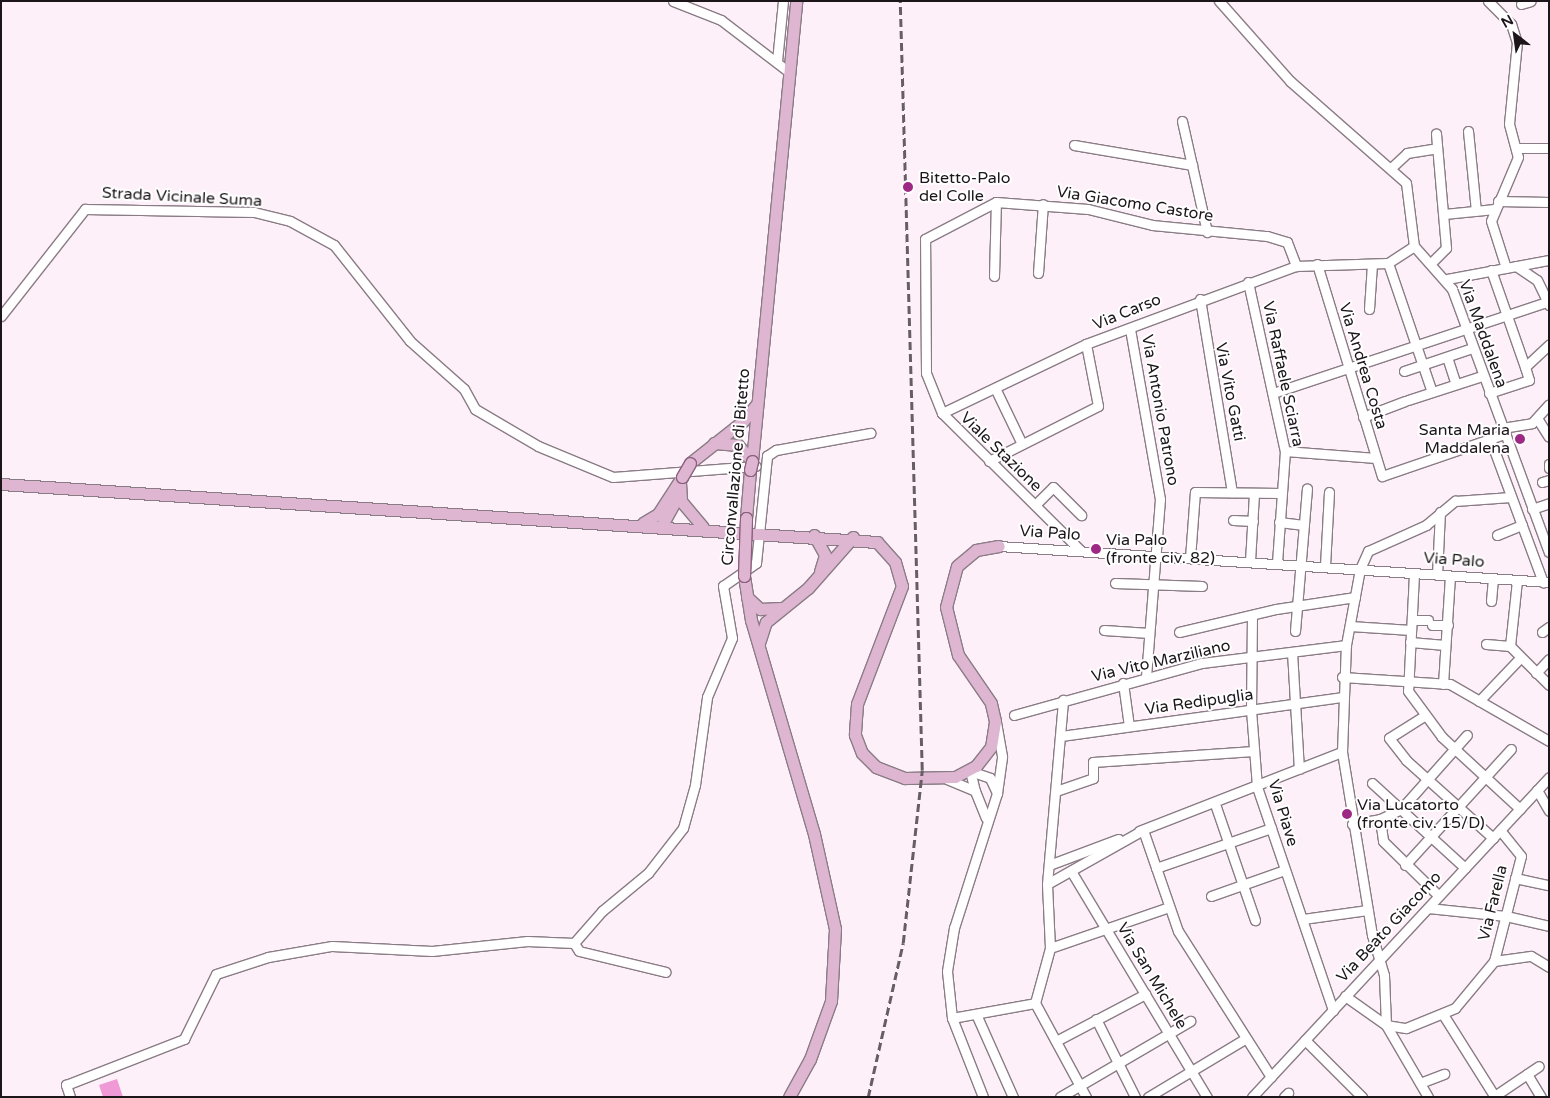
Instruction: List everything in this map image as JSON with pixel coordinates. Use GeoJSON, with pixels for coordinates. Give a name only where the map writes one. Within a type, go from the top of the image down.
{"type":"FeatureCollection","features":[{"type":"Feature","properties":{"kind":"main road","name":"Circonvallazione di Bitetto"},"geometry":{"type":"LineString","coordinates":[[789,1097],[810,1059],[831,1001],[834,929],[814,834],[758,644],[746,596],[744,576],[746,518],[796,1]]}},
{"type":"Feature","properties":{"kind":"main road"},"geometry":{"type":"LineString","coordinates":[[660,520],[690,463],[743,421],[757,403]]}},
{"type":"Feature","properties":{"kind":"main road"},"geometry":{"type":"LineString","coordinates":[[714,443],[738,445],[751,466]]}},
{"type":"Feature","properties":{"kind":"main road"},"geometry":{"type":"LineString","coordinates":[[660,520],[679,493],[681,479]]}},
{"type":"Feature","properties":{"kind":"main road"},"geometry":{"type":"LineString","coordinates":[[1,484],[643,524],[660,520],[703,527],[853,537],[884,547],[902,586],[856,709],[858,744],[876,767],[895,776],[947,779]]}},
{"type":"Feature","properties":{"kind":"main road"},"geometry":{"type":"LineString","coordinates":[[679,493],[686,510],[703,527]]}},
{"type":"Feature","properties":{"kind":"main road"},"geometry":{"type":"LineString","coordinates":[[814,535],[825,555]]}},
{"type":"Feature","properties":{"kind":"main road"},"geometry":{"type":"LineString","coordinates":[[837,536],[840,548]]}},
{"type":"Feature","properties":{"kind":"main road"},"geometry":{"type":"LineString","coordinates":[[818,577],[825,555],[837,536]]}},
{"type":"Feature","properties":{"kind":"main road"},"geometry":{"type":"LineString","coordinates":[[758,644],[766,622],[818,577],[840,548],[853,537]]}},
{"type":"Feature","properties":{"kind":"main road","name":"Via Palo"},"geometry":{"type":"LineString","coordinates":[[947,779],[970,771],[991,747],[995,721],[991,702],[952,641],[946,607],[950,579],[961,562],[976,550],[999,546]]}},
{"type":"Feature","properties":{"kind":"main road"},"geometry":{"type":"LineString","coordinates":[[746,596],[760,609],[782,607]]}},
{"type":"Feature","properties":{"kind":"street"},"geometry":{"type":"LineString","coordinates":[[673,1],[722,20],[789,72]]}},
{"type":"Feature","properties":{"kind":"street"},"geometry":{"type":"LineString","coordinates":[[777,61],[783,1]]}},
{"type":"Feature","properties":{"kind":"street"},"geometry":{"type":"LineString","coordinates":[[1219,1],[1290,81],[1392,168],[1409,191],[1414,246],[1388,263],[1296,266]]}},
{"type":"Feature","properties":{"kind":"street"},"geometry":{"type":"LineString","coordinates":[[1521,4],[1531,1]]}},
{"type":"Feature","properties":{"kind":"street"},"geometry":{"type":"LineString","coordinates":[[1491,2],[1516,35],[1509,124],[1518,148],[1491,221],[1506,268]]}},
{"type":"Feature","properties":{"kind":"street"},"geometry":{"type":"LineString","coordinates":[[1182,121],[1207,232]]}},
{"type":"Feature","properties":{"kind":"street"},"geometry":{"type":"LineString","coordinates":[[1468,131],[1476,211]]}},
{"type":"Feature","properties":{"kind":"street"},"geometry":{"type":"LineString","coordinates":[[1432,262],[1446,248],[1436,133]]}},
{"type":"Feature","properties":{"kind":"street"},"geometry":{"type":"LineString","coordinates":[[1074,145],[1192,165]]}},
{"type":"Feature","properties":{"kind":"street"},"geometry":{"type":"LineString","coordinates":[[1392,168],[1407,153],[1437,148]]}},
{"type":"Feature","properties":{"kind":"street"},"geometry":{"type":"LineString","coordinates":[[1518,148],[1549,148]]}},
{"type":"Feature","properties":{"kind":"street"},"geometry":{"type":"LineString","coordinates":[[994,276],[996,202]]}},
{"type":"Feature","properties":{"kind":"street","name":"Via Giacomo Castore"},"geometry":{"type":"LineString","coordinates":[[996,202],[1043,204],[1207,232],[1286,242],[1296,266]]}},
{"type":"Feature","properties":{"kind":"street","name":"Viale Stazione"},"geometry":{"type":"LineString","coordinates":[[996,202],[925,240],[926,373],[942,413],[988,461],[1081,551]]}},
{"type":"Feature","properties":{"kind":"street"},"geometry":{"type":"LineString","coordinates":[[1444,214],[1476,211],[1496,205],[1549,202]]}},
{"type":"Feature","properties":{"kind":"street"},"geometry":{"type":"LineString","coordinates":[[1038,273],[1043,204]]}},
{"type":"Feature","properties":{"kind":"street","name":"Strada Vicinale Suma"},"geometry":{"type":"LineString","coordinates":[[1,316],[85,209],[254,212],[290,221],[334,246],[410,341],[464,388],[475,409],[538,446],[613,477],[764,467]]}},
{"type":"Feature","properties":{"kind":"street","name":"Via Maddalena"},"geometry":{"type":"LineString","coordinates":[[1414,246],[1432,262],[1446,279],[1549,552]]}},
{"type":"Feature","properties":{"kind":"street"},"geometry":{"type":"LineString","coordinates":[[1446,279],[1549,260]]}},
{"type":"Feature","properties":{"kind":"street"},"geometry":{"type":"LineString","coordinates":[[1388,263],[1432,392]]}},
{"type":"Feature","properties":{"kind":"street","name":"Via Andrea Costa"},"geometry":{"type":"LineString","coordinates":[[1317,264],[1382,476],[1490,439]]}},
{"type":"Feature","properties":{"kind":"street"},"geometry":{"type":"LineString","coordinates":[[1369,309],[1372,264]]}},
{"type":"Feature","properties":{"kind":"street","name":"Via Carso"},"geometry":{"type":"LineString","coordinates":[[988,461],[1098,406],[1086,344],[1130,329],[1200,299],[1296,266]]}},
{"type":"Feature","properties":{"kind":"street"},"geometry":{"type":"LineString","coordinates":[[1273,394],[1349,370],[1465,329],[1548,304],[1537,280],[1516,266]]}},
{"type":"Feature","properties":{"kind":"street"},"geometry":{"type":"LineString","coordinates":[[1489,393],[1529,380],[1491,270]]}},
{"type":"Feature","properties":{"kind":"street","name":"Via Raffaele Sciarra"},"geometry":{"type":"LineString","coordinates":[[1248,282],[1285,451],[1277,563]]}},
{"type":"Feature","properties":{"kind":"street","name":"Via Vito Gatti"},"geometry":{"type":"LineString","coordinates":[[1200,299],[1232,492]]}},
{"type":"Feature","properties":{"kind":"street","name":"Via Antonio Patrono"},"geometry":{"type":"LineString","coordinates":[[1130,329],[1157,472],[1156,556],[1146,677]]}},
{"type":"Feature","properties":{"kind":"street"},"geometry":{"type":"LineString","coordinates":[[942,413],[1086,344]]}},
{"type":"Feature","properties":{"kind":"street"},"geometry":{"type":"LineString","coordinates":[[1525,367],[1549,345]]}},
{"type":"Feature","properties":{"kind":"street"},"geometry":{"type":"LineString","coordinates":[[1404,371],[1472,348]]}},
{"type":"Feature","properties":{"kind":"street"},"geometry":{"type":"LineString","coordinates":[[1447,357],[1456,384]]}},
{"type":"Feature","properties":{"kind":"street"},"geometry":{"type":"LineString","coordinates":[[1363,417],[1482,376]]}},
{"type":"Feature","properties":{"kind":"street"},"geometry":{"type":"LineString","coordinates":[[995,388],[1022,444]]}},
{"type":"Feature","properties":{"kind":"street"},"geometry":{"type":"LineString","coordinates":[[1546,582],[1511,497],[1490,439],[1503,431],[1532,423],[1549,404]]}},
{"type":"Feature","properties":{"kind":"street"},"geometry":{"type":"LineString","coordinates":[[1537,418],[1549,437]]}},
{"type":"Feature","properties":{"kind":"street"},"geometry":{"type":"LineString","coordinates":[[574,943],[602,911],[648,874],[683,828],[695,785],[707,697],[732,638],[723,586],[756,563],[764,467],[776,450],[870,432]]}},
{"type":"Feature","properties":{"kind":"street"},"geometry":{"type":"LineString","coordinates":[[1285,451],[1376,458]]}},
{"type":"Feature","properties":{"kind":"street"},"geometry":{"type":"LineString","coordinates":[[1034,505],[1053,487],[1081,515]]}},
{"type":"Feature","properties":{"kind":"street"},"geometry":{"type":"LineString","coordinates":[[1295,631],[1307,489]]}},
{"type":"Feature","properties":{"kind":"street"},"geometry":{"type":"LineString","coordinates":[[1190,558],[1195,492],[1282,493]]}},
{"type":"Feature","properties":{"kind":"street"},"geometry":{"type":"LineString","coordinates":[[1250,561],[1254,492]]}},
{"type":"Feature","properties":{"kind":"street"},"geometry":{"type":"LineString","coordinates":[[1325,566],[1329,492]]}},
{"type":"Feature","properties":{"kind":"street"},"geometry":{"type":"LineString","coordinates":[[1386,1026],[1380,959],[1367,910],[1342,752],[1342,677],[1360,569],[1368,551],[1426,525],[1455,502],[1511,497]]}},
{"type":"Feature","properties":{"kind":"street"},"geometry":{"type":"LineString","coordinates":[[1532,509],[1549,502]]}},
{"type":"Feature","properties":{"kind":"street"},"geometry":{"type":"LineString","coordinates":[[1437,575],[1440,512]]}},
{"type":"Feature","properties":{"kind":"street"},"geometry":{"type":"LineString","coordinates":[[1233,520],[1253,521]]}},
{"type":"Feature","properties":{"kind":"street"},"geometry":{"type":"LineString","coordinates":[[1279,522],[1304,525]]}},
{"type":"Feature","properties":{"kind":"street"},"geometry":{"type":"LineString","coordinates":[[1497,535],[1522,525]]}},
{"type":"Feature","properties":{"kind":"street","name":"Via Palo"},"geometry":{"type":"LineString","coordinates":[[999,546],[1301,564],[1414,574],[1546,582]]}},
{"type":"Feature","properties":{"kind":"street"},"geometry":{"type":"LineString","coordinates":[[1414,574],[1407,681],[1410,696],[1424,716],[1455,748],[1520,808]]}},
{"type":"Feature","properties":{"kind":"street"},"geometry":{"type":"LineString","coordinates":[[1443,684],[1450,576]]}},
{"type":"Feature","properties":{"kind":"street"},"geometry":{"type":"LineString","coordinates":[[1491,601],[1494,578]]}},
{"type":"Feature","properties":{"kind":"street"},"geometry":{"type":"LineString","coordinates":[[1510,646],[1517,580]]}},
{"type":"Feature","properties":{"kind":"street"},"geometry":{"type":"LineString","coordinates":[[1115,583],[1202,586]]}},
{"type":"Feature","properties":{"kind":"street"},"geometry":{"type":"LineString","coordinates":[[1179,632],[1297,606],[1355,597]]}},
{"type":"Feature","properties":{"kind":"street","name":"Via Piave"},"geometry":{"type":"LineString","coordinates":[[1252,615],[1250,657],[1251,710],[1257,787],[1333,1010]]}},
{"type":"Feature","properties":{"kind":"street"},"geometry":{"type":"LineString","coordinates":[[1412,620],[1448,625]]}},
{"type":"Feature","properties":{"kind":"street"},"geometry":{"type":"LineString","coordinates":[[1350,626],[1411,630]]}},
{"type":"Feature","properties":{"kind":"street"},"geometry":{"type":"LineString","coordinates":[[1104,630],[1149,633]]}},
{"type":"Feature","properties":{"kind":"street"},"geometry":{"type":"LineString","coordinates":[[1410,642],[1445,645]]}},
{"type":"Feature","properties":{"kind":"street"},"geometry":{"type":"LineString","coordinates":[[1486,644],[1510,646],[1549,685]]}},
{"type":"Feature","properties":{"kind":"street","name":"Via Vito Marziliano"},"geometry":{"type":"LineString","coordinates":[[1014,715],[1146,677],[1250,657],[1346,645]]}},
{"type":"Feature","properties":{"kind":"street"},"geometry":{"type":"LineString","coordinates":[[1292,652],[1299,769]]}},
{"type":"Feature","properties":{"kind":"street"},"geometry":{"type":"LineString","coordinates":[[1479,701],[1520,658]]}},
{"type":"Feature","properties":{"kind":"street"},"geometry":{"type":"LineString","coordinates":[[1536,673],[1549,659]]}},
{"type":"Feature","properties":{"kind":"street"},"geometry":{"type":"LineString","coordinates":[[1342,677],[1443,684],[1479,701],[1549,741]]}},
{"type":"Feature","properties":{"kind":"street"},"geometry":{"type":"LineString","coordinates":[[1124,683],[1130,726]]}},
{"type":"Feature","properties":{"kind":"street","name":"Via Redipuglia"},"geometry":{"type":"LineString","coordinates":[[1061,736],[1341,697]]}},
{"type":"Feature","properties":{"kind":"street"},"geometry":{"type":"LineString","coordinates":[[1063,700],[1047,884],[1050,948],[1035,1003],[1086,1097]]}},
{"type":"Feature","properties":{"kind":"street"},"geometry":{"type":"LineString","coordinates":[[1424,716],[1389,738],[1427,778],[1493,838]]}},
{"type":"Feature","properties":{"kind":"street"},"geometry":{"type":"LineString","coordinates":[[983,1097],[952,1018],[949,953],[986,818],[997,793],[1002,756],[995,721]]}},
{"type":"Feature","properties":{"kind":"street"},"geometry":{"type":"LineString","coordinates":[[1352,824],[1380,819],[1401,809],[1467,735]]}},
{"type":"Feature","properties":{"kind":"street"},"geometry":{"type":"LineString","coordinates":[[1406,865],[1511,749]]}},
{"type":"Feature","properties":{"kind":"street"},"geometry":{"type":"LineString","coordinates":[[1056,791],[1093,778],[1093,762],[1254,751]]}},
{"type":"Feature","properties":{"kind":"street"},"geometry":{"type":"LineString","coordinates":[[1049,865],[1215,804],[1342,752]]}},
{"type":"Feature","properties":{"kind":"street"},"geometry":{"type":"LineString","coordinates":[[970,771],[990,778],[997,793]]}},
{"type":"Feature","properties":{"kind":"street"},"geometry":{"type":"LineString","coordinates":[[970,771],[975,791],[986,818]]}},
{"type":"Feature","properties":{"kind":"street","name":"Via Beato Giacomo"},"geometry":{"type":"LineString","coordinates":[[1252,1097],[1549,777]]}},
{"type":"Feature","properties":{"kind":"street"},"geometry":{"type":"LineString","coordinates":[[947,779],[975,791]]}},
{"type":"Feature","properties":{"kind":"street"},"geometry":{"type":"LineString","coordinates":[[1372,783],[1465,868]]}},
{"type":"Feature","properties":{"kind":"street"},"geometry":{"type":"LineString","coordinates":[[1537,790],[1549,811]]}},
{"type":"Feature","properties":{"kind":"street"},"geometry":{"type":"LineString","coordinates":[[1215,804],[1255,920]]}},
{"type":"Feature","properties":{"kind":"street"},"geometry":{"type":"LineString","coordinates":[[1380,819],[1381,837],[1438,896]]}},
{"type":"Feature","properties":{"kind":"street"},"geometry":{"type":"LineString","coordinates":[[1156,868],[1271,828]]}},
{"type":"Feature","properties":{"kind":"street"},"geometry":{"type":"LineString","coordinates":[[1144,830],[1178,930],[1245,1039],[1271,1077]]}},
{"type":"Feature","properties":{"kind":"street"},"geometry":{"type":"LineString","coordinates":[[1047,884],[1144,830]]}},
{"type":"Feature","properties":{"kind":"street","name":"Via Farella"},"geometry":{"type":"LineString","coordinates":[[1494,960],[1515,878],[1519,850],[1500,830]]}},
{"type":"Feature","properties":{"kind":"street"},"geometry":{"type":"LineString","coordinates":[[1211,896],[1285,870]]}},
{"type":"Feature","properties":{"kind":"street","name":"Via San Michele"},"geometry":{"type":"LineString","coordinates":[[1071,871],[1207,1097]]}},
{"type":"Feature","properties":{"kind":"street"},"geometry":{"type":"LineString","coordinates":[[1515,878],[1549,885]]}},
{"type":"Feature","properties":{"kind":"street"},"geometry":{"type":"LineString","coordinates":[[1050,948],[1169,907]]}},
{"type":"Feature","properties":{"kind":"street"},"geometry":{"type":"LineString","coordinates":[[1428,908],[1506,916],[1549,926]]}},
{"type":"Feature","properties":{"kind":"street"},"geometry":{"type":"LineString","coordinates":[[1303,919],[1367,910]]}},
{"type":"Feature","properties":{"kind":"street"},"geometry":{"type":"LineString","coordinates":[[70,1097],[66,1085],[184,1039],[216,974],[268,957],[332,946],[432,951],[527,941],[574,943]]}},
{"type":"Feature","properties":{"kind":"street"},"geometry":{"type":"LineString","coordinates":[[574,943],[579,951],[666,972]]}},
{"type":"Feature","properties":{"kind":"street"},"geometry":{"type":"LineString","coordinates":[[1386,1026],[1406,1028],[1444,1016],[1494,960],[1531,956],[1549,967]]}},
{"type":"Feature","properties":{"kind":"street"},"geometry":{"type":"LineString","coordinates":[[1056,1041],[1145,994]]}},
{"type":"Feature","properties":{"kind":"street"},"geometry":{"type":"LineString","coordinates":[[1346,996],[1386,1026],[1428,1097]]}},
{"type":"Feature","properties":{"kind":"street"},"geometry":{"type":"LineString","coordinates":[[952,1018],[1035,1003]]}},
{"type":"Feature","properties":{"kind":"street"},"geometry":{"type":"LineString","coordinates":[[976,1014],[1013,1097]]}},
{"type":"Feature","properties":{"kind":"street"},"geometry":{"type":"LineString","coordinates":[[1444,1016],[1494,1096],[1539,1066]]}},
{"type":"Feature","properties":{"kind":"street"},"geometry":{"type":"LineString","coordinates":[[1096,1019],[1135,1097]]}},
{"type":"Feature","properties":{"kind":"street"},"geometry":{"type":"LineString","coordinates":[[1060,1097],[1190,1021]]}},
{"type":"Feature","properties":{"kind":"street"},"geometry":{"type":"LineString","coordinates":[[1148,1097],[1245,1039]]}},
{"type":"Feature","properties":{"kind":"street"},"geometry":{"type":"LineString","coordinates":[[1305,1040],[1362,1097]]}},
{"type":"Feature","properties":{"kind":"street"},"geometry":{"type":"LineString","coordinates":[[1420,1084],[1444,1074]]}},
{"type":"Feature","properties":{"kind":"street"},"geometry":{"type":"LineString","coordinates":[[1527,1074],[1541,1097]]}},
{"type":"Feature","properties":{"kind":"shaded area"},"geometry":{"type":"Polygon","coordinates":[[[117,1079],[123,1097],[103,1097],[99,1085],[117,1079]]]}},
{"type":"Feature","properties":{"kind":"railway"},"geometry":{"type":"LineString","coordinates":[[868,1097],[903,943],[922,770],[900,1]]}},
{"type":"Feature","properties":{"kind":"place","name":"Bitetto-Palo del Colle"},"geometry":{"type":"Point","coordinates":[908,187]}},
{"type":"Feature","properties":{"kind":"place","name":"Santa Maria Maddalena"},"geometry":{"type":"Point","coordinates":[1520,439]}},
{"type":"Feature","properties":{"kind":"place","name":"Via Palo (fronte civ. 82)"},"geometry":{"type":"Point","coordinates":[1096,549]}},
{"type":"Feature","properties":{"kind":"place","name":"Via Lucatorto (fronte civ. 15/D)"},"geometry":{"type":"Point","coordinates":[1347,814]}}]}
